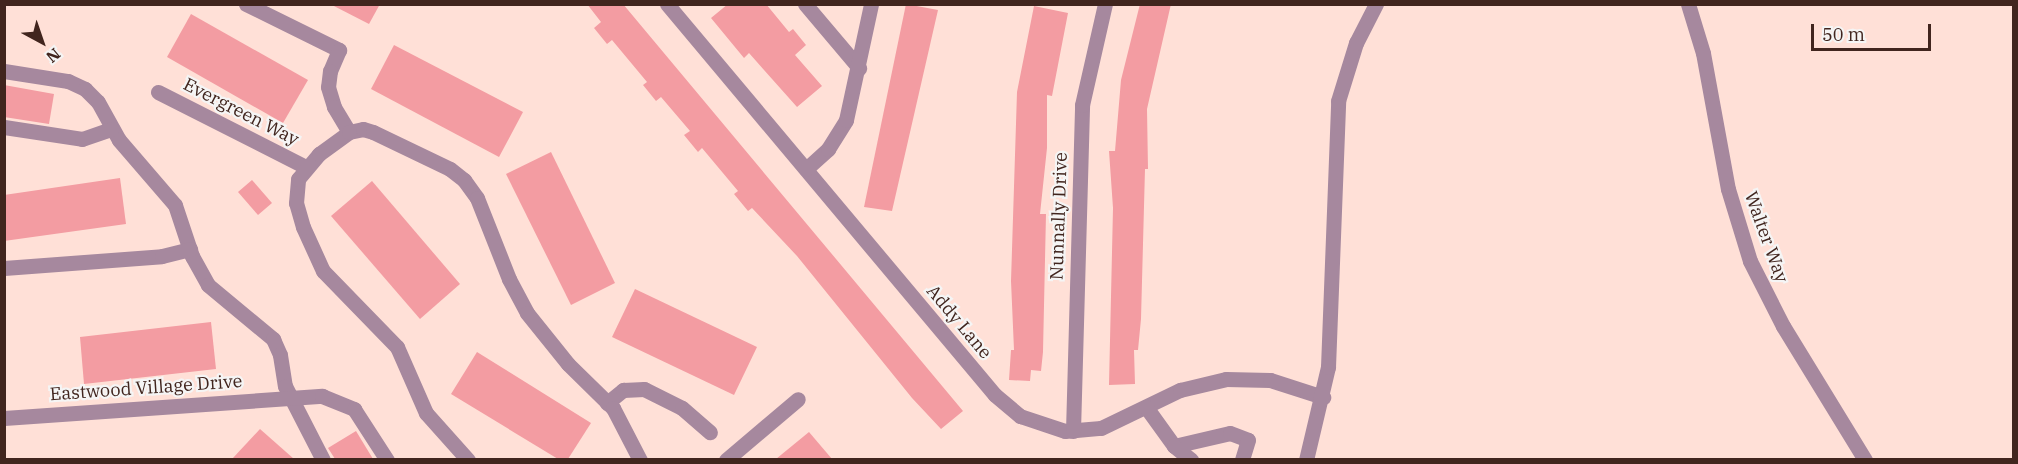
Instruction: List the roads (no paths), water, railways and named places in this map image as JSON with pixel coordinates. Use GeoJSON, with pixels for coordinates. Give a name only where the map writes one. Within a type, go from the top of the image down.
{"type":"FeatureCollection","features":[{"type":"Feature","properties":{"kind":"street"},"geometry":{"type":"LineString","coordinates":[[246,4],[339,50],[330,71],[328,87],[334,106],[349,132],[363,129],[373,132],[450,169],[464,180],[477,198],[509,279],[527,313],[568,364],[607,403],[628,432],[640,459]]}},
{"type":"Feature","properties":{"kind":"street","name":"Addy Lane"},"geometry":{"type":"LineString","coordinates":[[667,4],[994,395],[1033,422],[1072,431],[1110,426],[1189,386],[1226,379],[1270,380],[1323,397]]}},
{"type":"Feature","properties":{"kind":"street"},"geometry":{"type":"LineString","coordinates":[[805,4],[859,68]]}},
{"type":"Feature","properties":{"kind":"street"},"geometry":{"type":"LineString","coordinates":[[806,169],[828,149],[842,128],[859,68],[871,4]]}},
{"type":"Feature","properties":{"kind":"street","name":"Nunnally Drive"},"geometry":{"type":"LineString","coordinates":[[1072,431],[1082,105],[1105,4]]}},
{"type":"Feature","properties":{"kind":"street"},"geometry":{"type":"LineString","coordinates":[[1305,459],[1323,397],[1333,258],[1334,141],[1338,101],[1356,43],[1376,4]]}},
{"type":"Feature","properties":{"kind":"street","name":"Walter Way"},"geometry":{"type":"LineString","coordinates":[[1688,4],[1703,53],[1734,212],[1750,261],[1778,317],[1865,459]]}},
{"type":"Feature","properties":{"kind":"street"},"geometry":{"type":"LineString","coordinates":[[4,71],[77,84],[98,102],[111,129],[169,196],[180,216],[190,249],[208,285],[273,339],[290,398],[323,459]]}},
{"type":"Feature","properties":{"kind":"street","name":"Evergreen Way"},"geometry":{"type":"LineString","coordinates":[[159,92],[306,167]]}},
{"type":"Feature","properties":{"kind":"street"},"geometry":{"type":"LineString","coordinates":[[4,127],[82,139],[111,129]]}},
{"type":"Feature","properties":{"kind":"street","name":"Evergreen Way"},"geometry":{"type":"LineString","coordinates":[[349,132],[306,167],[298,179],[296,203],[323,271],[397,347],[426,413],[468,459]]}},
{"type":"Feature","properties":{"kind":"street"},"geometry":{"type":"LineString","coordinates":[[4,268],[162,256],[190,249]]}},
{"type":"Feature","properties":{"kind":"street"},"geometry":{"type":"LineString","coordinates":[[607,403],[629,387],[644,389],[682,408],[710,432]]}},
{"type":"Feature","properties":{"kind":"street","name":"Eastwood Village Drive"},"geometry":{"type":"LineString","coordinates":[[4,418],[290,398],[330,398],[354,409],[387,459]]}},
{"type":"Feature","properties":{"kind":"street"},"geometry":{"type":"LineString","coordinates":[[726,459],[798,399]]}},
{"type":"Feature","properties":{"kind":"street"},"geometry":{"type":"LineString","coordinates":[[1146,407],[1174,446],[1191,459]]}},
{"type":"Feature","properties":{"kind":"street"},"geometry":{"type":"LineString","coordinates":[[1174,446],[1230,433],[1248,440],[1242,459]]}}]}
